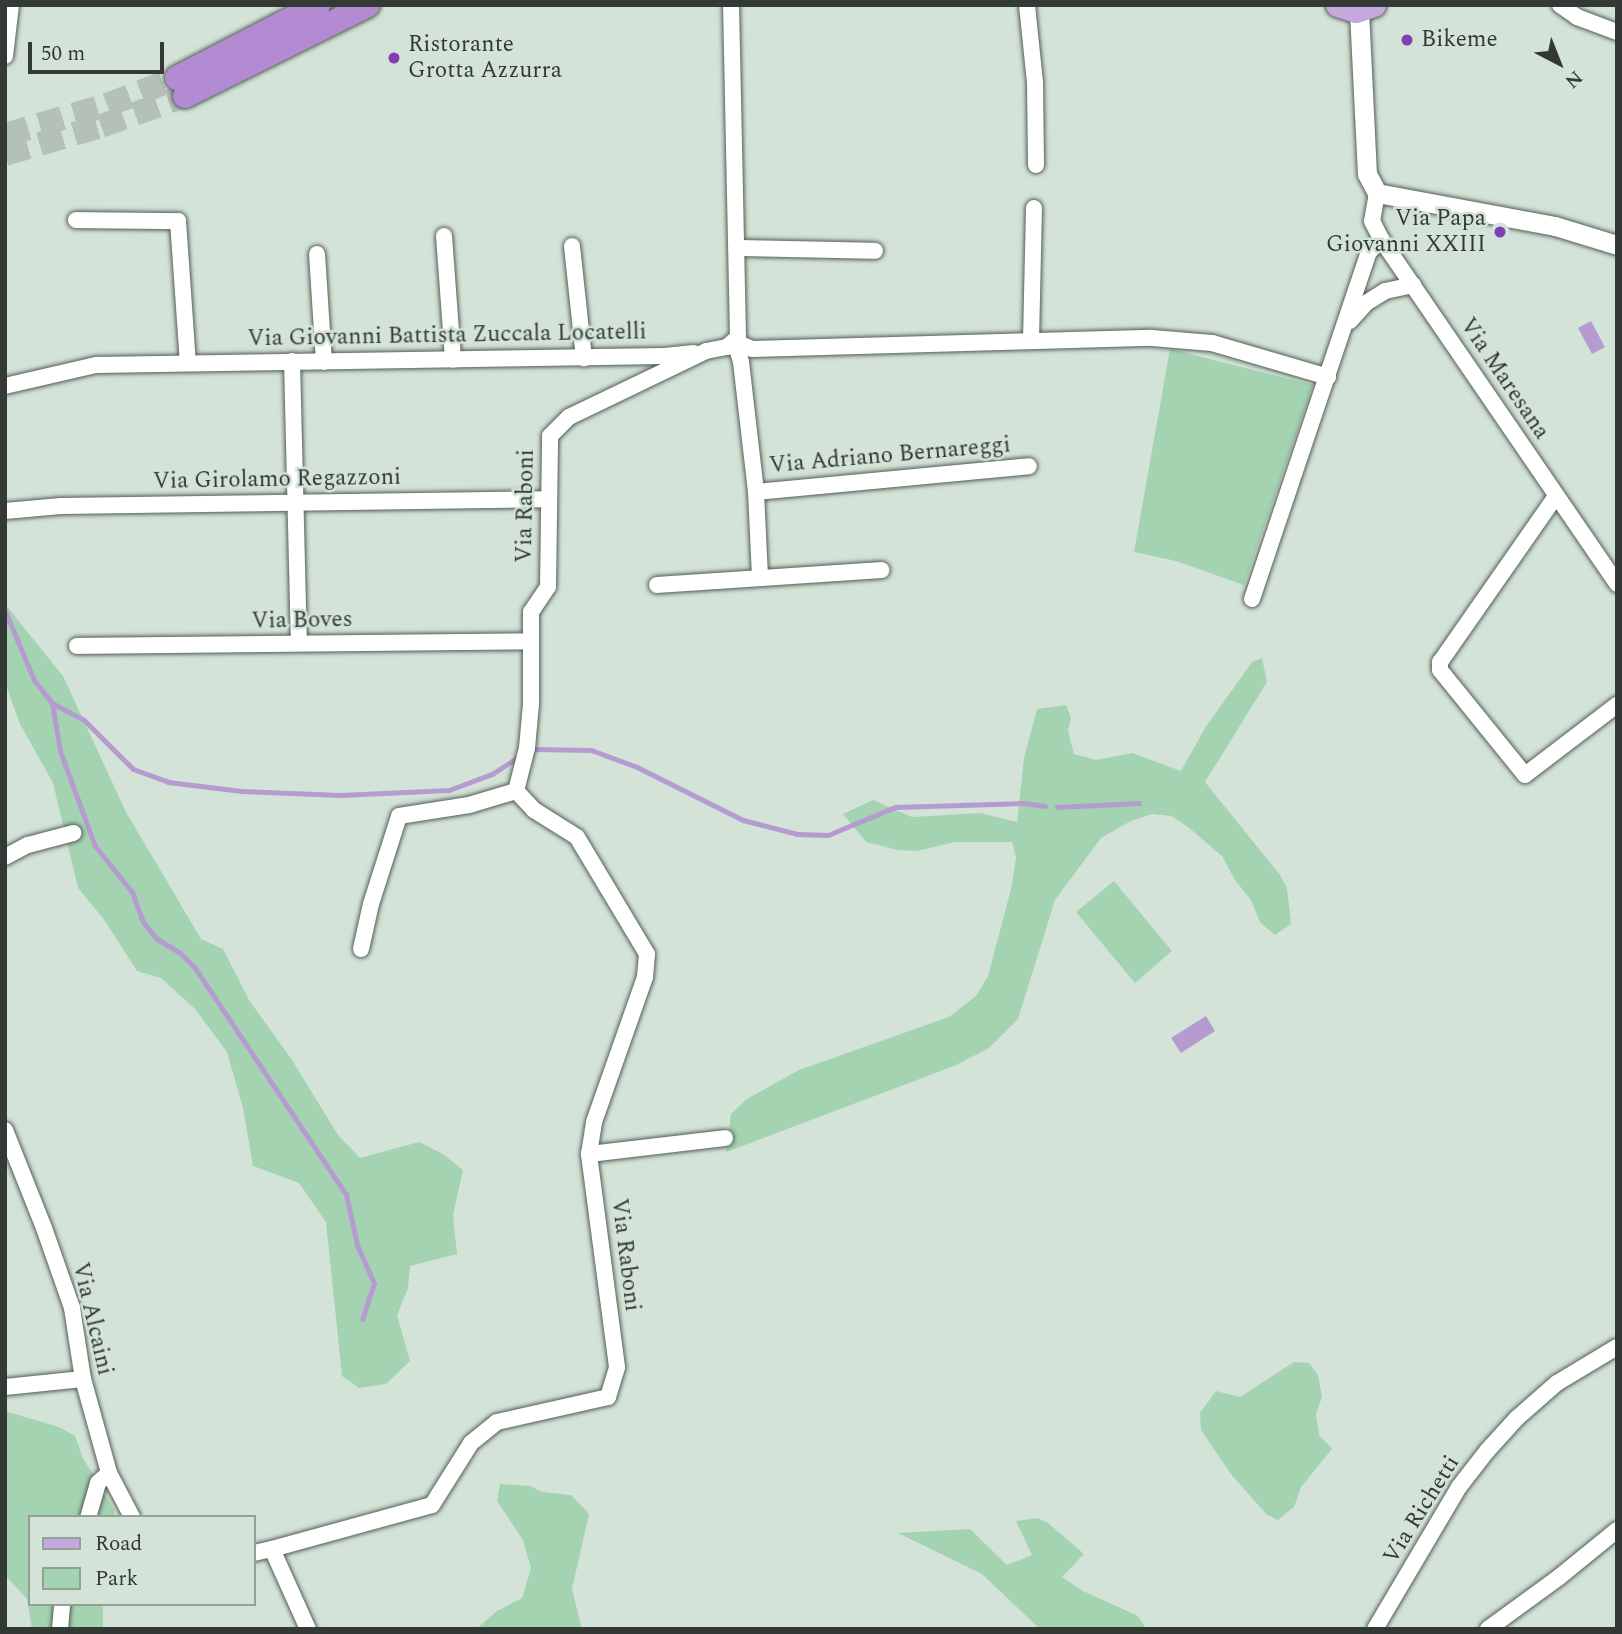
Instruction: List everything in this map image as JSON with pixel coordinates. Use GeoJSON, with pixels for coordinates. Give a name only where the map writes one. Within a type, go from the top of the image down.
{"type":"FeatureCollection","features":[{"type":"Feature","properties":{"kind":"highway"},"geometry":{"type":"LineString","coordinates":[[318,5],[181,87],[235,74],[368,5]]}},
{"type":"Feature","properties":{"kind":"street"},"geometry":{"type":"LineString","coordinates":[[5,56],[11,5]]}},
{"type":"Feature","properties":{"kind":"street"},"geometry":{"type":"LineString","coordinates":[[731,5],[739,331],[735,342],[741,362],[756,492],[760,576]]}},
{"type":"Feature","properties":{"kind":"street"},"geometry":{"type":"LineString","coordinates":[[1027,5],[1035,82],[1037,165]]}},
{"type":"Feature","properties":{"kind":"street"},"geometry":{"type":"LineString","coordinates":[[1560,5],[1577,17],[1617,32]]}},
{"type":"Feature","properties":{"kind":"street"},"geometry":{"type":"LineString","coordinates":[[1357,7],[1367,174],[1370,185],[1377,193],[1555,226],[1617,245]]}},
{"type":"Feature","properties":{"kind":"street","name":"Via Maresana"},"geometry":{"type":"LineString","coordinates":[[1377,193],[1372,221],[1381,239],[1617,584]]}},
{"type":"Feature","properties":{"kind":"street"},"geometry":{"type":"LineString","coordinates":[[1031,340],[1034,208]]}},
{"type":"Feature","properties":{"kind":"street"},"geometry":{"type":"LineString","coordinates":[[76,220],[178,221],[188,363]]}},
{"type":"Feature","properties":{"kind":"street"},"geometry":{"type":"LineString","coordinates":[[444,236],[453,360]]}},
{"type":"Feature","properties":{"kind":"street"},"geometry":{"type":"LineString","coordinates":[[1252,599],[1346,325],[1368,252],[1381,239]]}},
{"type":"Feature","properties":{"kind":"street"},"geometry":{"type":"LineString","coordinates":[[572,246],[584,358]]}},
{"type":"Feature","properties":{"kind":"street"},"geometry":{"type":"LineString","coordinates":[[737,248],[875,251]]}},
{"type":"Feature","properties":{"kind":"street"},"geometry":{"type":"LineString","coordinates":[[317,254],[324,362]]}},
{"type":"Feature","properties":{"kind":"street"},"geometry":{"type":"LineString","coordinates":[[1346,325],[1366,303],[1385,290],[1400,267]]}},
{"type":"Feature","properties":{"kind":"street"},"geometry":{"type":"LineString","coordinates":[[1385,290],[1413,285]]}},
{"type":"Feature","properties":{"kind":"street"},"geometry":{"type":"LineString","coordinates":[[735,342],[752,349],[1152,338],[1212,343],[1328,377]]}},
{"type":"Feature","properties":{"kind":"street","name":"Via Raboni"},"geometry":{"type":"LineString","coordinates":[[272,1549],[432,1505],[471,1443],[497,1422],[608,1397],[617,1367],[589,1154],[594,1122],[645,977],[647,954],[577,837],[534,810],[516,791],[527,748],[530,715],[531,612],[548,587],[550,436],[569,417],[706,351],[735,342]]}},
{"type":"Feature","properties":{"kind":"street","name":"Via Giovanni Battista Zuccala Locatelli"},"geometry":{"type":"LineString","coordinates":[[5,386],[96,365],[584,358],[665,356],[706,351]]}},
{"type":"Feature","properties":{"kind":"street"},"geometry":{"type":"LineString","coordinates":[[292,362],[299,643]]}},
{"type":"Feature","properties":{"kind":"street","name":"Via Adriano Bernareggi"},"geometry":{"type":"LineString","coordinates":[[756,492],[1029,466]]}},
{"type":"Feature","properties":{"kind":"street"},"geometry":{"type":"LineString","coordinates":[[1556,496],[1440,662],[1440,670],[1525,775],[1617,705]]}},
{"type":"Feature","properties":{"kind":"street","name":"Via Girolamo Regazzoni"},"geometry":{"type":"LineString","coordinates":[[5,511],[61,506],[549,499]]}},
{"type":"Feature","properties":{"kind":"street"},"geometry":{"type":"LineString","coordinates":[[657,585],[760,576],[774,579],[882,570]]}},
{"type":"Feature","properties":{"kind":"street","name":"Via Boves"},"geometry":{"type":"LineString","coordinates":[[76,646],[529,641]]}},
{"type":"Feature","properties":{"kind":"street"},"geometry":{"type":"LineString","coordinates":[[361,949],[371,904],[399,816],[469,805],[516,791]]}},
{"type":"Feature","properties":{"kind":"street"},"geometry":{"type":"LineString","coordinates":[[5,857],[27,845],[73,833]]}},
{"type":"Feature","properties":{"kind":"street","name":"Via Alcaini"},"geometry":{"type":"LineString","coordinates":[[5,1130],[72,1308],[83,1379],[109,1473],[131,1515]]}},
{"type":"Feature","properties":{"kind":"street"},"geometry":{"type":"LineString","coordinates":[[589,1154],[725,1138]]}},
{"type":"Feature","properties":{"kind":"street","name":"Via Richetti"},"geometry":{"type":"LineString","coordinates":[[1375,1629],[1459,1487],[1487,1451],[1517,1418],[1557,1384],[1617,1347]]}},
{"type":"Feature","properties":{"kind":"street"},"geometry":{"type":"LineString","coordinates":[[5,1387],[83,1379]]}},
{"type":"Feature","properties":{"kind":"street"},"geometry":{"type":"LineString","coordinates":[[89,1515],[98,1483],[109,1473]]}},
{"type":"Feature","properties":{"kind":"street"},"geometry":{"type":"LineString","coordinates":[[1488,1629],[1558,1578],[1617,1530]]}},
{"type":"Feature","properties":{"kind":"street"},"geometry":{"type":"LineString","coordinates":[[256,1553],[272,1549],[308,1629]]}},
{"type":"Feature","properties":{"kind":"street"},"geometry":{"type":"LineString","coordinates":[[60,1629],[62,1606]]}},
{"type":"Feature","properties":{"kind":"green space"},"geometry":{"type":"Polygon","coordinates":[[[1170,349],[1313,385],[1244,585],[1176,561],[1134,552],[1170,349]]]}},
{"type":"Feature","properties":{"kind":"green space"},"geometry":{"type":"Polygon","coordinates":[[[5,604],[63,676],[126,812],[201,939],[223,949],[249,1000],[292,1060],[338,1135],[360,1158],[419,1142],[443,1154],[463,1170],[453,1215],[457,1254],[410,1266],[408,1288],[397,1315],[410,1361],[386,1384],[359,1388],[342,1376],[326,1222],[299,1183],[253,1166],[243,1108],[227,1052],[195,1009],[161,978],[137,971],[105,921],[78,888],[53,783],[20,724],[7,688],[5,604]]]}},
{"type":"Feature","properties":{"kind":"green space"},"geometry":{"type":"Polygon","coordinates":[[[1262,658],[1267,682],[1205,782],[1280,875],[1287,888],[1291,924],[1275,935],[1260,922],[1251,900],[1235,880],[1222,856],[1171,816],[1152,814],[1131,821],[1101,838],[1055,900],[1018,1019],[989,1048],[954,1066],[726,1152],[731,1114],[747,1099],[799,1070],[949,1017],[976,996],[988,976],[1012,885],[1016,857],[1012,842],[955,842],[917,851],[898,850],[866,842],[843,814],[873,800],[912,817],[980,813],[1017,822],[1024,758],[1037,709],[1066,705],[1071,718],[1068,731],[1074,754],[1096,760],[1132,753],[1181,771],[1205,728],[1252,662],[1262,658]]]}},
{"type":"Feature","properties":{"kind":"green space"},"geometry":{"type":"Polygon","coordinates":[[[1114,881],[1172,951],[1135,983],[1076,912],[1114,881]]]}},
{"type":"Feature","properties":{"kind":"green space"},"geometry":{"type":"Polygon","coordinates":[[[1294,1362],[1309,1363],[1318,1375],[1322,1397],[1316,1414],[1319,1435],[1332,1449],[1301,1487],[1294,1507],[1278,1520],[1267,1515],[1231,1474],[1201,1430],[1200,1413],[1216,1391],[1240,1397],[1294,1362]]]}},
{"type":"Feature","properties":{"kind":"green space"},"geometry":{"type":"Polygon","coordinates":[[[5,1411],[59,1427],[75,1436],[83,1458],[115,1511],[114,1515],[28,1515],[28,1605],[27,1599],[5,1575],[5,1411]]]}},
{"type":"Feature","properties":{"kind":"green space"},"geometry":{"type":"Polygon","coordinates":[[[500,1484],[530,1486],[542,1492],[571,1495],[589,1514],[572,1589],[582,1629],[476,1629],[497,1611],[522,1598],[531,1568],[523,1540],[497,1501],[500,1484]]]}},
{"type":"Feature","properties":{"kind":"green space"},"geometry":{"type":"Polygon","coordinates":[[[1038,1518],[1048,1523],[1084,1554],[1062,1577],[1083,1591],[1138,1616],[1146,1629],[1040,1629],[982,1574],[898,1533],[970,1529],[1007,1565],[1032,1555],[1016,1521],[1038,1518]]]}},
{"type":"Feature","properties":{"kind":"green space"},"geometry":{"type":"Polygon","coordinates":[[[28,1606],[103,1606],[103,1629],[32,1629],[28,1606]]]}},
{"type":"Feature","properties":{"kind":"shaded area"},"geometry":{"type":"Polygon","coordinates":[[[1591,321],[1605,347],[1592,354],[1578,328],[1591,321]]]}},
{"type":"Feature","properties":{"kind":"shaded area"},"geometry":{"type":"Polygon","coordinates":[[[1206,1016],[1215,1031],[1181,1053],[1171,1038],[1206,1016]]]}},
{"type":"Feature","properties":{"kind":"waterway"},"geometry":{"type":"LineString","coordinates":[[5,611],[34,680],[52,703],[84,720],[133,769],[168,782],[241,791],[341,795],[449,790],[492,774],[521,755]]}},
{"type":"Feature","properties":{"kind":"waterway"},"geometry":{"type":"LineString","coordinates":[[52,703],[60,751],[95,846],[132,892],[143,922],[157,939],[180,953],[195,968],[346,1194],[357,1245],[374,1283],[362,1319]]}},
{"type":"Feature","properties":{"kind":"waterway"},"geometry":{"type":"LineString","coordinates":[[533,749],[591,750],[637,767],[743,820],[797,834],[828,835],[895,807],[1023,803],[1045,806]]}},
{"type":"Feature","properties":{"kind":"waterway"},"geometry":{"type":"LineString","coordinates":[[1057,807],[1139,803]]}},
{"type":"Feature","properties":{"kind":"tunnel"},"geometry":{"type":"LineString","coordinates":[[5,135],[107,105],[177,78]]}},
{"type":"Feature","properties":{"kind":"tunnel"},"geometry":{"type":"LineString","coordinates":[[5,154],[101,126],[185,96]]}},
{"type":"Feature","properties":{"kind":"place","name":"Bikeme"},"geometry":{"type":"Point","coordinates":[1407,40]}},
{"type":"Feature","properties":{"kind":"place","name":"Ristorante Grotta Azzurra"},"geometry":{"type":"Point","coordinates":[394,58]}},
{"type":"Feature","properties":{"kind":"place","name":"Via Papa Giovanni XXIII"},"geometry":{"type":"Point","coordinates":[1500,232]}}]}
